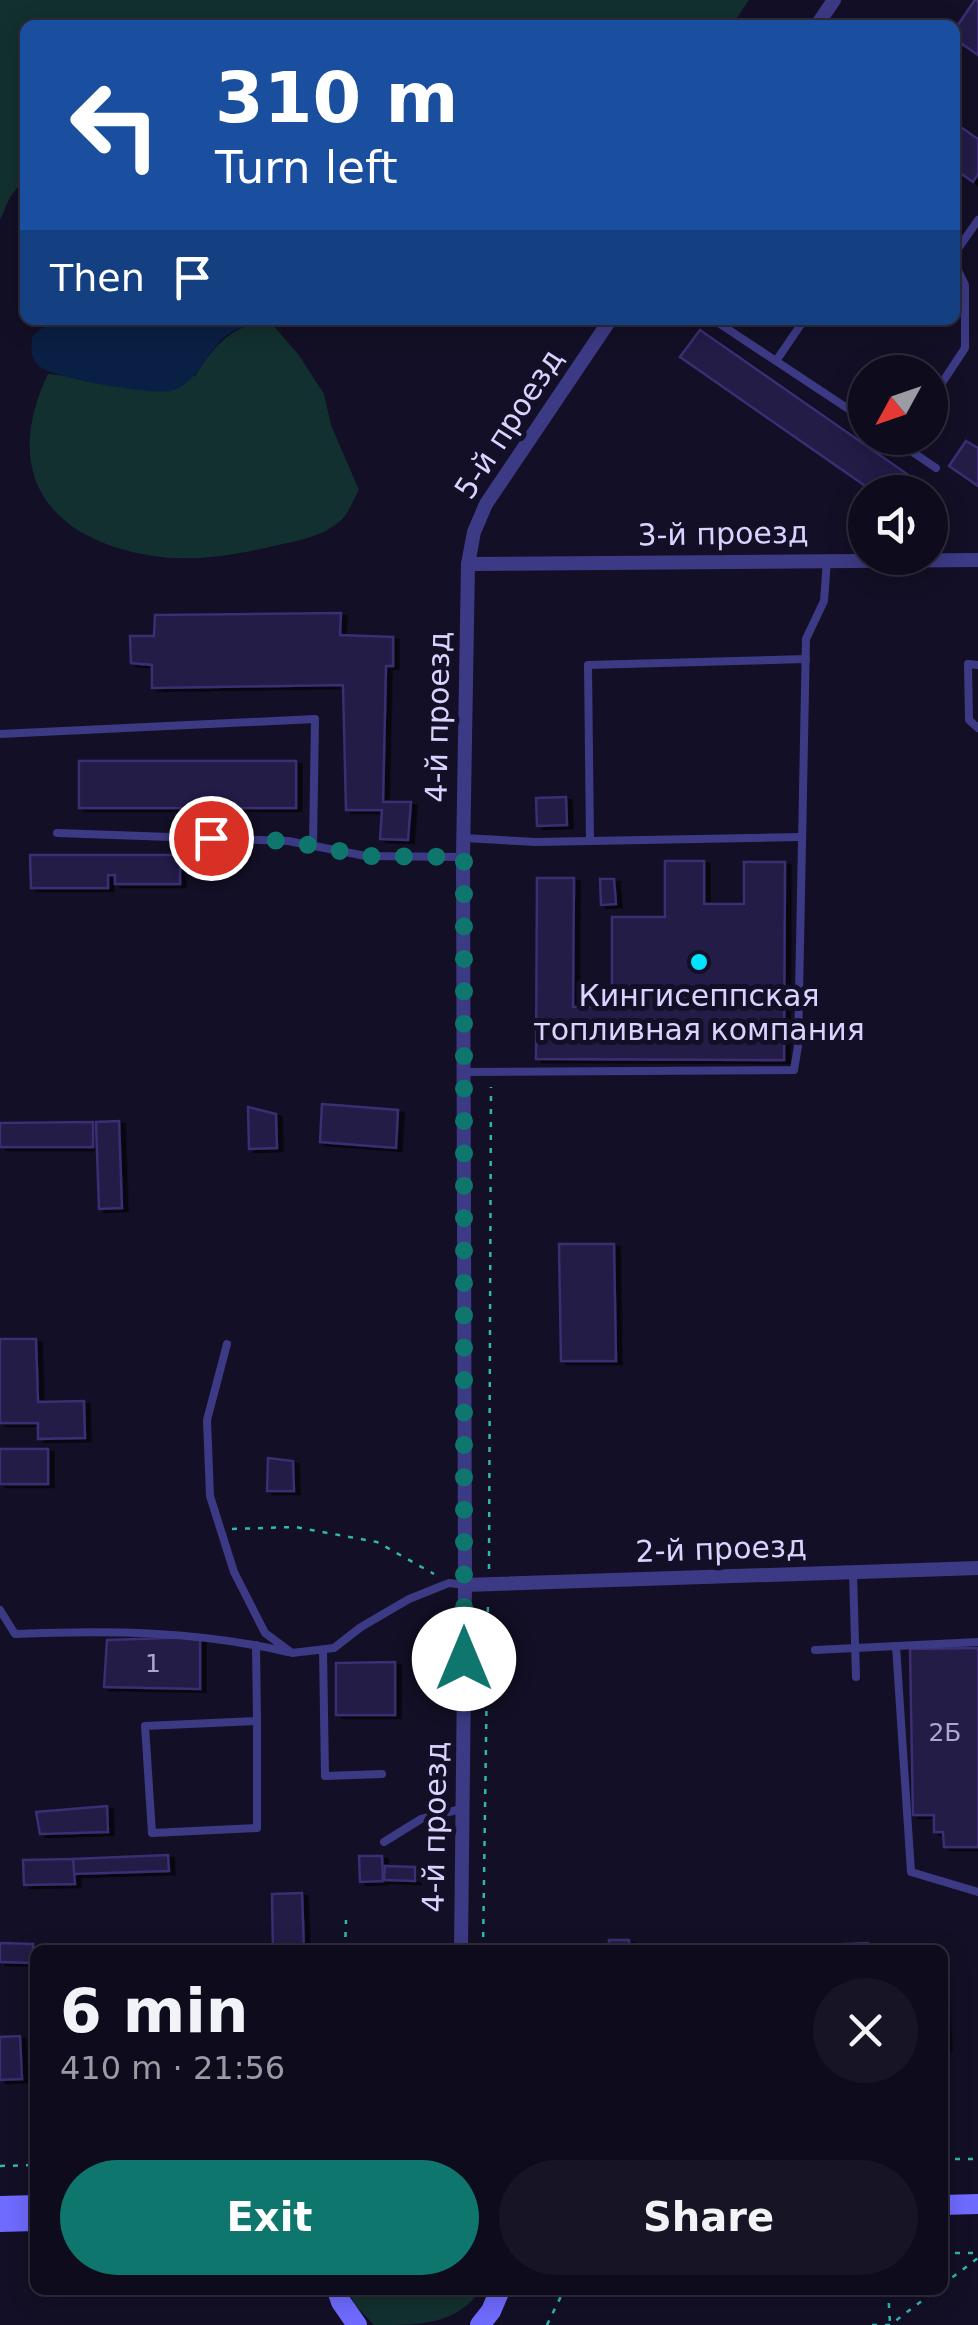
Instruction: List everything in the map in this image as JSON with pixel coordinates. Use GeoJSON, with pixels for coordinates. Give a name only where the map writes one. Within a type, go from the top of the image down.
{"type":"FeatureCollection","features":[{"type":"Feature","properties":{"kind":"main road"},"geometry":{"type":"LineString","coordinates":[[948,2201],[978,2201]]}},
{"type":"Feature","properties":{"kind":"main road"},"geometry":{"type":"LineString","coordinates":[[0,2206],[30,2206]]}},
{"type":"Feature","properties":{"kind":"main road"},"geometry":{"type":"LineString","coordinates":[[0,2222],[30,2221]]}},
{"type":"Feature","properties":{"kind":"main road"},"geometry":{"type":"LineString","coordinates":[[339,2295],[356,2325]]}},
{"type":"Feature","properties":{"kind":"main road"},"geometry":{"type":"LineString","coordinates":[[480,2325],[492,2311],[498,2295]]}},
{"type":"Feature","properties":{"kind":"street","name":"5-й проезд"},"geometry":{"type":"LineString","coordinates":[[468,564],[474,532],[486,504],[607,325]]}},
{"type":"Feature","properties":{"kind":"street","name":"3-й проезд"},"geometry":{"type":"LineString","coordinates":[[468,564],[978,560]]}},
{"type":"Feature","properties":{"kind":"street","name":"4-й проезд"},"geometry":{"type":"LineString","coordinates":[[461,1945],[463,1808],[457,1584],[468,564]]}},
{"type":"Feature","properties":{"kind":"street","name":"2-й проезд"},"geometry":{"type":"LineString","coordinates":[[457,1584],[978,1568]]}},
{"type":"Feature","properties":{"kind":"lane"},"geometry":{"type":"LineString","coordinates":[[960,246],[978,220]]}},
{"type":"Feature","properties":{"kind":"lane"},"geometry":{"type":"LineString","coordinates":[[948,374],[965,348],[965,285],[960,274]]}},
{"type":"Feature","properties":{"kind":"lane"},"geometry":{"type":"LineString","coordinates":[[722,325],[848,409]]}},
{"type":"Feature","properties":{"kind":"lane"},"geometry":{"type":"LineString","coordinates":[[732,332],[737,325]]}},
{"type":"Feature","properties":{"kind":"lane"},"geometry":{"type":"LineString","coordinates":[[776,361],[801,325]]}},
{"type":"Feature","properties":{"kind":"lane"},"geometry":{"type":"LineString","coordinates":[[921,455],[936,468]]}},
{"type":"Feature","properties":{"kind":"lane"},"geometry":{"type":"LineString","coordinates":[[464,1072],[794,1070],[798,1046],[806,639],[824,601],[827,560]]}},
{"type":"Feature","properties":{"kind":"lane"},"geometry":{"type":"LineString","coordinates":[[590,841],[588,665],[806,660]]}},
{"type":"Feature","properties":{"kind":"lane"},"geometry":{"type":"LineString","coordinates":[[978,665],[968,664],[969,720],[978,728]]}},
{"type":"Feature","properties":{"kind":"lane"},"geometry":{"type":"LineString","coordinates":[[0,734],[315,718],[313,846]]}},
{"type":"Feature","properties":{"kind":"lane"},"geometry":{"type":"LineString","coordinates":[[57,833],[288,841],[366,856],[464,857]]}},
{"type":"Feature","properties":{"kind":"lane"},"geometry":{"type":"LineString","coordinates":[[464,838],[590,841],[802,836]]}},
{"type":"Feature","properties":{"kind":"lane"},"geometry":{"type":"LineString","coordinates":[[227,1344],[206,1420],[210,1496],[234,1572],[265,1633],[292,1654]]}},
{"type":"Feature","properties":{"kind":"lane"},"geometry":{"type":"LineString","coordinates":[[853,1572],[856,1676]]}},
{"type":"Feature","properties":{"kind":"lane"},"geometry":{"type":"LineString","coordinates":[[0,1610],[15,1634],[91,1630],[231,1639],[292,1654],[334,1648],[409,1598],[457,1584]]}},
{"type":"Feature","properties":{"kind":"lane"},"geometry":{"type":"LineString","coordinates":[[815,1650],[978,1642]]}},
{"type":"Feature","properties":{"kind":"lane"},"geometry":{"type":"LineString","coordinates":[[256,1645],[257,1721],[257,1828],[152,1832],[145,1726],[257,1721]]}},
{"type":"Feature","properties":{"kind":"lane"},"geometry":{"type":"LineString","coordinates":[[896,1646],[910,1872],[978,1892]]}},
{"type":"Feature","properties":{"kind":"lane"},"geometry":{"type":"LineString","coordinates":[[323,1650],[325,1776],[382,1774]]}},
{"type":"Feature","properties":{"kind":"lane"},"geometry":{"type":"LineString","coordinates":[[384,1842],[421,1818],[463,1808]]}},
{"type":"Feature","properties":{"kind":"path"},"geometry":{"type":"LineString","coordinates":[[483,1945],[491,1072]]}},
{"type":"Feature","properties":{"kind":"path"},"geometry":{"type":"LineString","coordinates":[[220,1530],[295,1527],[377,1542],[457,1584]]}},
{"type":"Feature","properties":{"kind":"path"},"geometry":{"type":"LineString","coordinates":[[345,1945],[346,1920]]}},
{"type":"Feature","properties":{"kind":"path"},"geometry":{"type":"LineString","coordinates":[[948,2159],[978,2159]]}},
{"type":"Feature","properties":{"kind":"path"},"geometry":{"type":"LineString","coordinates":[[0,2166],[30,2165]]}},
{"type":"Feature","properties":{"kind":"path"},"geometry":{"type":"LineString","coordinates":[[948,2254],[978,2256]]}},
{"type":"Feature","properties":{"kind":"path"},"geometry":{"type":"LineString","coordinates":[[948,2280],[978,2256]]}},
{"type":"Feature","properties":{"kind":"path"},"geometry":{"type":"LineString","coordinates":[[547,2325],[562,2295]]}},
{"type":"Feature","properties":{"kind":"path"},"geometry":{"type":"LineString","coordinates":[[888,2295],[890,2325]]}},
{"type":"Feature","properties":{"kind":"path"},"geometry":{"type":"LineString","coordinates":[[872,2325],[890,2325],[929,2295]]}},
{"type":"Feature","properties":{"kind":"green space"},"geometry":{"type":"Polygon","coordinates":[[[0,0],[749,0],[735,20],[20,20],[20,184],[0,220],[0,0]]]}},
{"type":"Feature","properties":{"kind":"green space"},"geometry":{"type":"Polygon","coordinates":[[[250,325],[273,325],[324,394],[331,425],[359,490],[344,517],[329,529],[302,540],[199,558],[153,556],[117,548],[86,535],[62,518],[44,497],[33,472],[30,443],[35,410],[48,374],[83,378],[195,376],[219,344],[250,325]]]}},
{"type":"Feature","properties":{"kind":"green space"},"geometry":{"type":"Polygon","coordinates":[[[350,2295],[477,2295],[448,2316],[408,2324],[374,2325],[350,2295]]]}},
{"type":"Feature","properties":{"kind":"water"},"geometry":{"type":"Polygon","coordinates":[[[251,325],[222,339],[181,387],[160,392],[79,380],[46,370],[38,365],[31,348],[32,337],[42,328],[251,325]]]}},
{"type":"Feature","properties":{"kind":"building"},"geometry":{"type":"Polygon","coordinates":[[[978,0],[978,55],[960,42],[960,22],[978,0]]]}},
{"type":"Feature","properties":{"kind":"building"},"geometry":{"type":"Polygon","coordinates":[[[960,126],[978,139],[978,174],[973,182],[960,173],[960,126]]]}},
{"type":"Feature","properties":{"kind":"building"},"geometry":{"type":"Polygon","coordinates":[[[700,330],[848,433],[848,455],[880,455],[909,475],[850,475],[680,357],[700,330]]]}},
{"type":"Feature","properties":{"kind":"building"},"geometry":{"type":"Polygon","coordinates":[[[966,441],[978,448],[978,486],[949,466],[966,441]]]}},
{"type":"Feature","properties":{"kind":"building"},"geometry":{"type":"Polygon","coordinates":[[[341,613],[340,635],[393,637],[393,666],[386,666],[383,802],[411,802],[408,840],[380,839],[382,810],[346,810],[343,685],[152,688],[152,665],[131,663],[130,636],[154,636],[155,615],[341,613]]]}},
{"type":"Feature","properties":{"kind":"building"},"geometry":{"type":"Polygon","coordinates":[[[79,761],[296,761],[296,808],[79,808],[79,761]]]}},
{"type":"Feature","properties":{"kind":"building"},"geometry":{"type":"Polygon","coordinates":[[[566,797],[567,825],[537,826],[536,798],[566,797]]]}},
{"type":"Feature","properties":{"kind":"building"},"geometry":{"type":"Polygon","coordinates":[[[30,855],[180,855],[180,884],[115,884],[115,875],[108,875],[108,888],[31,888],[30,855]]]}},
{"type":"Feature","properties":{"kind":"building","name":"Кингисеппская топливная компания"},"geometry":{"type":"Polygon","coordinates":[[[665,861],[704,861],[704,904],[744,904],[744,862],[785,862],[784,1060],[536,1059],[537,878],[574,878],[573,1007],[612,1007],[612,917],[665,917],[665,861]]]}},
{"type":"Feature","properties":{"kind":"building"},"geometry":{"type":"Polygon","coordinates":[[[600,879],[614,879],[616,904],[601,905],[600,879]]]}},
{"type":"Feature","properties":{"kind":"building"},"geometry":{"type":"Polygon","coordinates":[[[322,1104],[398,1110],[396,1148],[320,1142],[322,1104]]]}},
{"type":"Feature","properties":{"kind":"building"},"geometry":{"type":"Polygon","coordinates":[[[248,1107],[276,1114],[277,1148],[249,1149],[248,1107]]]}},
{"type":"Feature","properties":{"kind":"building"},"geometry":{"type":"Polygon","coordinates":[[[119,1121],[122,1208],[99,1209],[96,1122],[119,1121]]]}},
{"type":"Feature","properties":{"kind":"building"},"geometry":{"type":"Polygon","coordinates":[[[93,1122],[93,1147],[0,1147],[0,1123],[93,1122]]]}},
{"type":"Feature","properties":{"kind":"building"},"geometry":{"type":"Polygon","coordinates":[[[559,1244],[614,1244],[616,1361],[561,1361],[559,1244]]]}},
{"type":"Feature","properties":{"kind":"building"},"geometry":{"type":"Polygon","coordinates":[[[0,1339],[36,1339],[38,1402],[84,1401],[85,1438],[38,1439],[38,1423],[0,1423],[0,1339]]]}},
{"type":"Feature","properties":{"kind":"building"},"geometry":{"type":"Polygon","coordinates":[[[0,1449],[48,1449],[48,1484],[0,1484],[0,1449]]]}},
{"type":"Feature","properties":{"kind":"building"},"geometry":{"type":"Polygon","coordinates":[[[268,1458],[293,1461],[294,1491],[267,1491],[268,1458]]]}},
{"type":"Feature","properties":{"kind":"building"},"geometry":{"type":"Polygon","coordinates":[[[200,1637],[200,1689],[104,1687],[107,1640],[200,1637]]]}},
{"type":"Feature","properties":{"kind":"building"},"geometry":{"type":"Polygon","coordinates":[[[978,1648],[978,1847],[944,1847],[943,1832],[934,1832],[934,1815],[913,1815],[910,1649],[978,1648]]]}},
{"type":"Feature","properties":{"kind":"building"},"geometry":{"type":"Polygon","coordinates":[[[395,1662],[395,1715],[336,1715],[336,1663],[395,1662]]]}},
{"type":"Feature","properties":{"kind":"building"},"geometry":{"type":"Polygon","coordinates":[[[107,1806],[108,1832],[40,1834],[36,1812],[107,1806]]]}},
{"type":"Feature","properties":{"kind":"building"},"geometry":{"type":"Polygon","coordinates":[[[168,1855],[169,1871],[73,1874],[73,1859],[168,1855]]]}},
{"type":"Feature","properties":{"kind":"building"},"geometry":{"type":"Polygon","coordinates":[[[359,1856],[382,1856],[383,1881],[360,1882],[359,1856]]]}},
{"type":"Feature","properties":{"kind":"building"},"geometry":{"type":"Polygon","coordinates":[[[73,1859],[75,1884],[24,1885],[23,1860],[73,1859]]]}},
{"type":"Feature","properties":{"kind":"building"},"geometry":{"type":"Polygon","coordinates":[[[385,1866],[415,1867],[415,1881],[384,1880],[385,1866]]]}},
{"type":"Feature","properties":{"kind":"building"},"geometry":{"type":"Polygon","coordinates":[[[302,1893],[304,1945],[273,1945],[272,1894],[302,1893]]]}},
{"type":"Feature","properties":{"kind":"building"},"geometry":{"type":"Polygon","coordinates":[[[609,1940],[629,1940],[629,1945],[609,1945],[609,1940]]]}},
{"type":"Feature","properties":{"kind":"building"},"geometry":{"type":"Polygon","coordinates":[[[0,1943],[33,1944],[30,1963],[0,1962],[0,1943]]]}},
{"type":"Feature","properties":{"kind":"building"},"geometry":{"type":"Polygon","coordinates":[[[20,2036],[22,2079],[0,2080],[0,2037],[20,2036]]]}},
{"type":"Feature","properties":{"kind":"place","name":"Кингисеппская топливная компания"},"geometry":{"type":"Point","coordinates":[699,962]}},
{"type":"Feature","properties":{"kind":"route"},"geometry":{"type":"LineString","coordinates":[[211,838],[288,841],[366,856],[464,857],[464,1659]]}}]}
